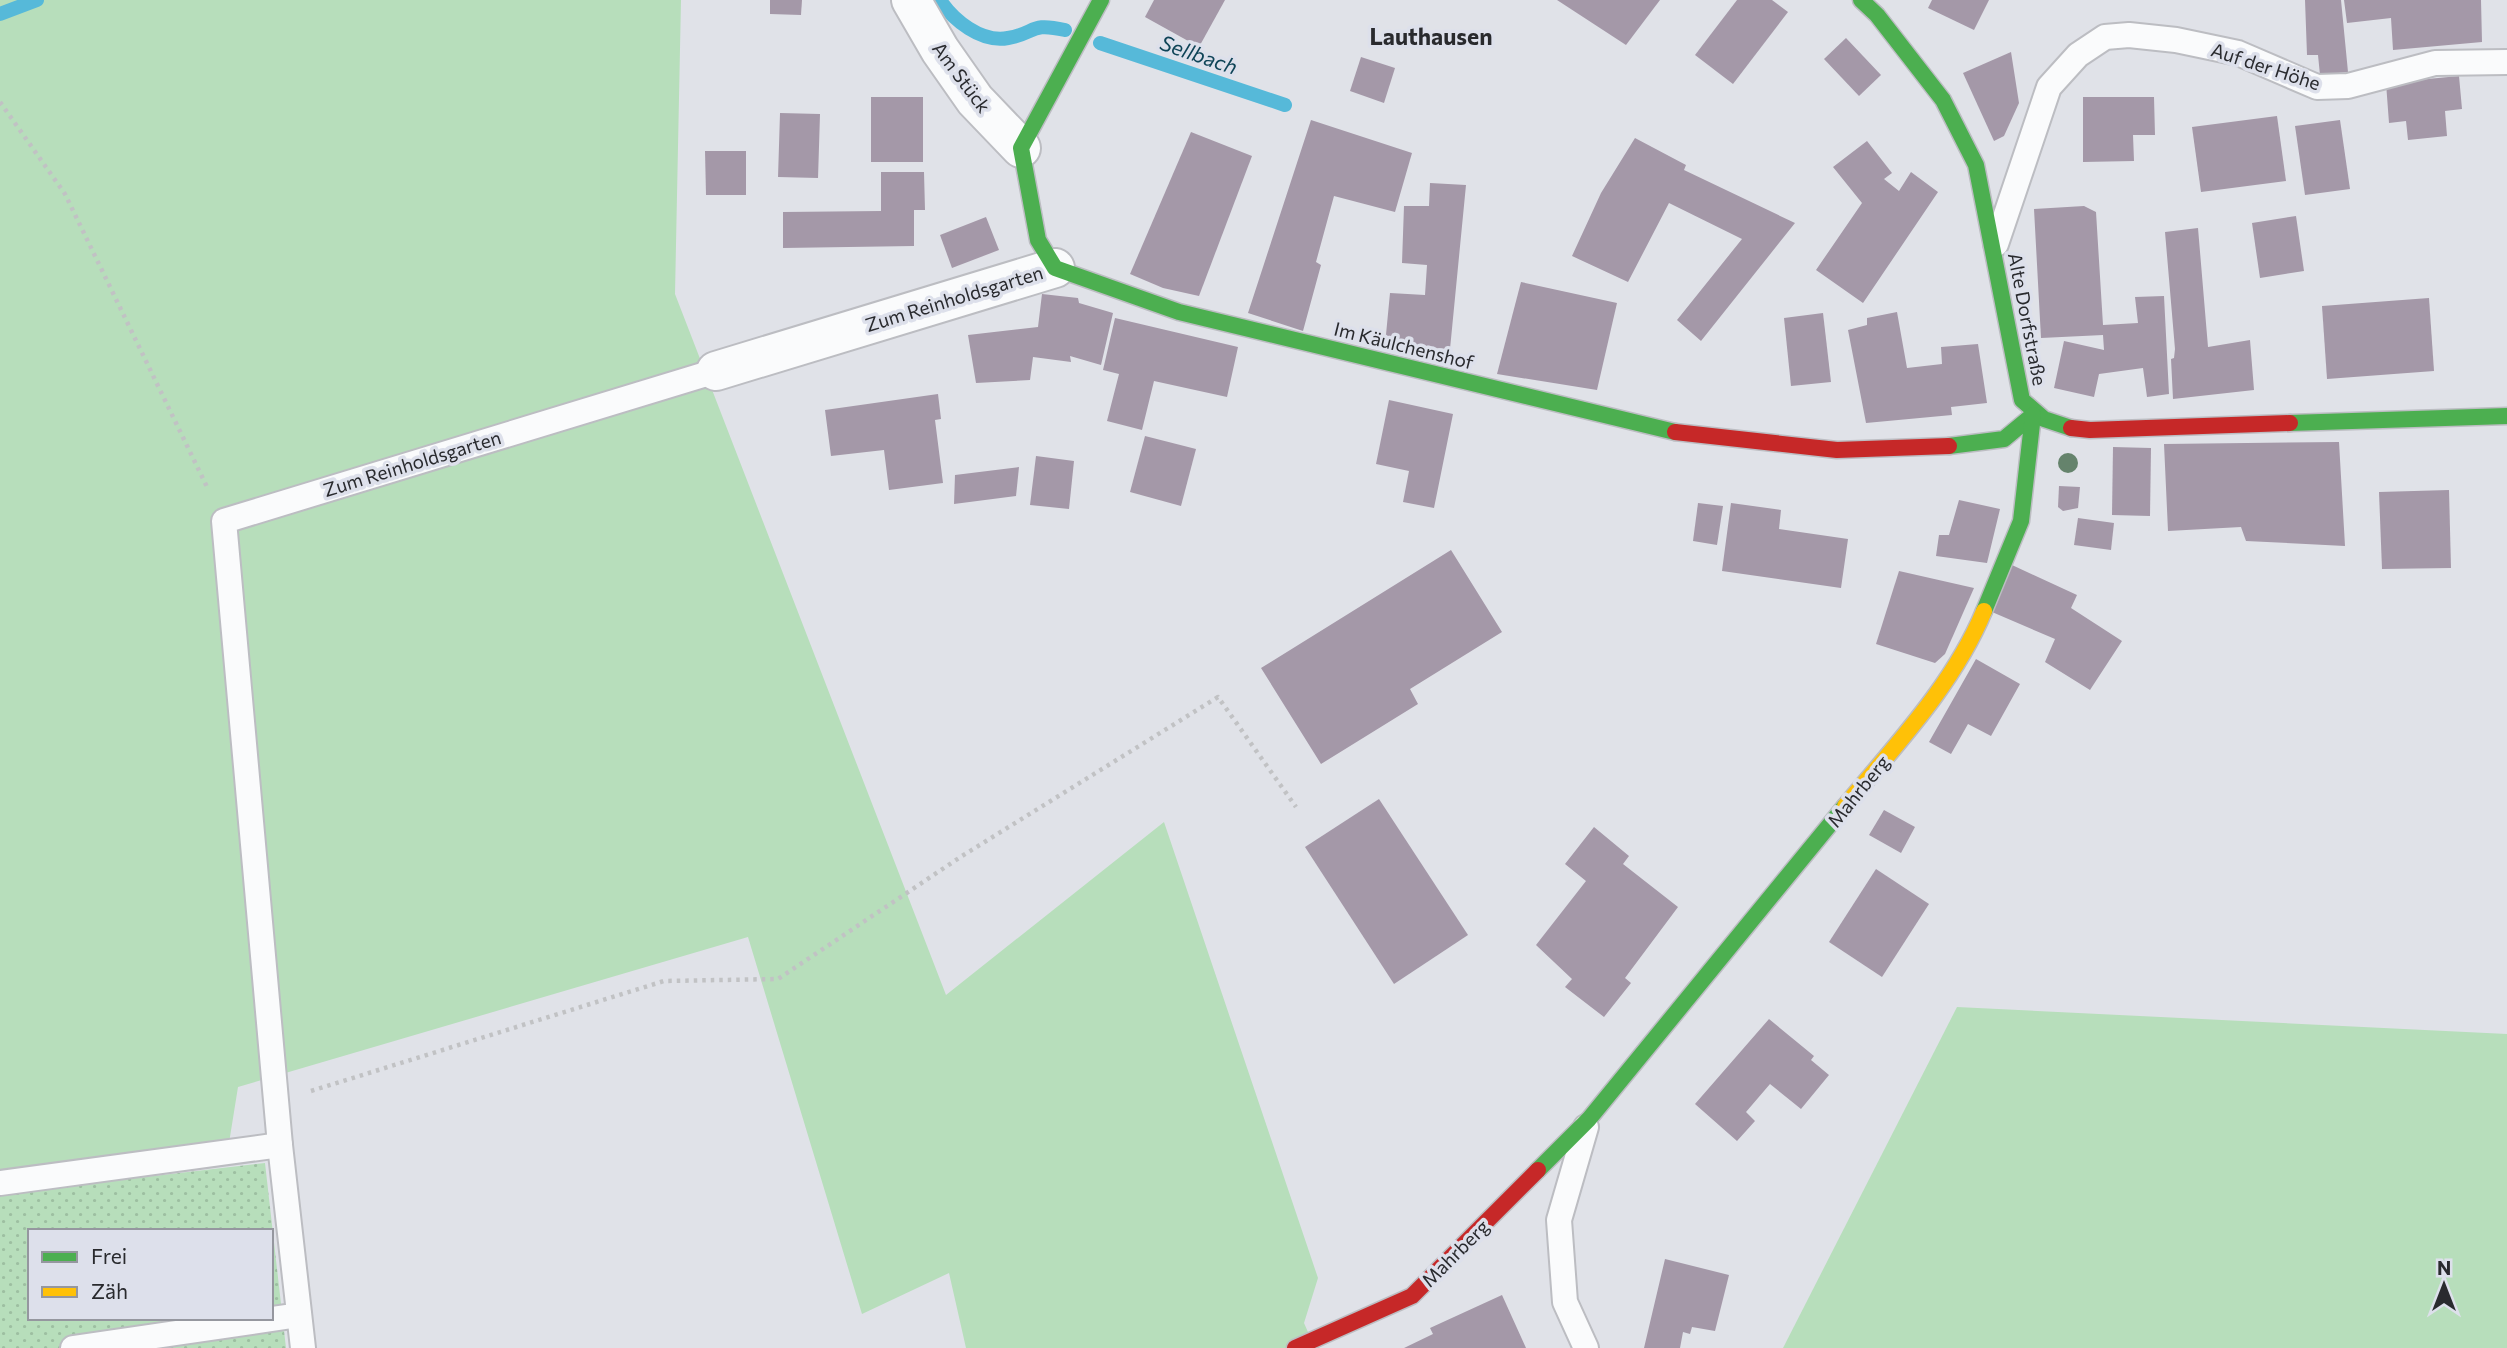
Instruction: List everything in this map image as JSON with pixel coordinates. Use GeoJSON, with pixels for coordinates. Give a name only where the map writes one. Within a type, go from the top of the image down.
{"type":"FeatureCollection","features":[{"type":"Feature","properties":{"kind":"street","name":"Am Stück"},"geometry":{"type":"LineString","coordinates":[[911,0],[940,50],[975,100],[1021,148]]}},
{"type":"Feature","properties":{"kind":"street"},"geometry":{"type":"LineString","coordinates":[[1055,268],[1038,240],[1030,209],[1021,148],[1101,0]]}},
{"type":"Feature","properties":{"kind":"street","name":"Alte Dorfstraße"},"geometry":{"type":"LineString","coordinates":[[1861,0],[1877,15],[1943,100],[1976,165],[2022,400],[2033,415],[2059,427],[2090,430],[2507,416]]}},
{"type":"Feature","properties":{"kind":"street","name":"Zum Reinholdsgarten"},"geometry":{"type":"LineString","coordinates":[[716,370],[1055,268]]}},
{"type":"Feature","properties":{"kind":"street","name":"Im Käulchenshof"},"geometry":{"type":"LineString","coordinates":[[1055,268],[1179,312],[1661,430],[1837,450],[1970,445],[2004,439],[2033,415]]}},
{"type":"Feature","properties":{"kind":"street","name":"Mahrberg"},"geometry":{"type":"LineString","coordinates":[[1295,1348],[1412,1296],[1589,1119],[1916,720],[1972,641],[2021,521],[2033,415]]}},
{"type":"Feature","properties":{"kind":"lane","name":"Auf der Höhe"},"geometry":{"type":"LineString","coordinates":[[1993,251],[2049,87],[2078,55],[2105,37],[2129,35],[2176,40],[2238,53],[2317,87],[2348,86],[2435,63],[2507,62]]}},
{"type":"Feature","properties":{"kind":"lane","name":"Zum Reinholdsgarten"},"geometry":{"type":"LineString","coordinates":[[224,521],[716,370]]}},
{"type":"Feature","properties":{"kind":"lane"},"geometry":{"type":"LineString","coordinates":[[224,521],[280,1145],[303,1348]]}},
{"type":"Feature","properties":{"kind":"lane","name":"Mahrberg"},"geometry":{"type":"LineString","coordinates":[[1586,1348],[1565,1302],[1559,1220],[1589,1119]]}},
{"type":"Feature","properties":{"kind":"lane"},"geometry":{"type":"LineString","coordinates":[[0,1183],[280,1145]]}},
{"type":"Feature","properties":{"kind":"lane"},"geometry":{"type":"LineString","coordinates":[[273,1319],[299,1315]]}},
{"type":"Feature","properties":{"kind":"lane"},"geometry":{"type":"LineString","coordinates":[[73,1348],[265,1320]]}},
{"type":"Feature","properties":{"kind":"path"},"geometry":{"type":"LineString","coordinates":[[0,102],[65,194],[224,521]]}},
{"type":"Feature","properties":{"kind":"path"},"geometry":{"type":"LineString","coordinates":[[276,1101],[664,981],[778,979],[962,856],[1218,697],[1296,807]]}},
{"type":"Feature","properties":{"kind":"green space"},"geometry":{"type":"Polygon","coordinates":[[[0,0],[681,0],[675,294],[946,995],[1164,822],[1318,1278],[1304,1323],[1315,1348],[966,1348],[949,1273],[862,1314],[748,937],[238,1087],[229,1143],[0,1171],[0,0]]]}},
{"type":"Feature","properties":{"kind":"green space"},"geometry":{"type":"Polygon","coordinates":[[[1957,1007],[2507,1034],[2507,1348],[1783,1348],[1957,1007]]]}},
{"type":"Feature","properties":{"kind":"green space"},"geometry":{"type":"Polygon","coordinates":[[[265,1163],[272,1229],[28,1229],[28,1320],[273,1320],[273,1233],[286,1348],[0,1348],[0,1194],[265,1163]]]}},
{"type":"Feature","properties":{"kind":"building"},"geometry":{"type":"Polygon","coordinates":[[[770,0],[802,0],[801,15],[770,14],[770,0]]]}},
{"type":"Feature","properties":{"kind":"building"},"geometry":{"type":"Polygon","coordinates":[[[1154,0],[1225,0],[1199,47],[1145,17],[1154,0]]]}},
{"type":"Feature","properties":{"kind":"building"},"geometry":{"type":"Polygon","coordinates":[[[1557,0],[1660,0],[1626,45],[1557,0]]]}},
{"type":"Feature","properties":{"kind":"building"},"geometry":{"type":"Polygon","coordinates":[[[1737,0],[1772,0],[1788,12],[1733,84],[1695,55],[1737,0]]]}},
{"type":"Feature","properties":{"kind":"building"},"geometry":{"type":"Polygon","coordinates":[[[1932,0],[1989,0],[1974,30],[1928,8],[1932,0]]]}},
{"type":"Feature","properties":{"kind":"building"},"geometry":{"type":"Polygon","coordinates":[[[2305,0],[2341,0],[2348,72],[2320,75],[2318,55],[2307,55],[2305,0]]]}},
{"type":"Feature","properties":{"kind":"building"},"geometry":{"type":"Polygon","coordinates":[[[2344,0],[2481,0],[2482,42],[2393,50],[2391,18],[2347,23],[2344,0]]]}},
{"type":"Feature","properties":{"kind":"building"},"geometry":{"type":"Polygon","coordinates":[[[1846,38],[1881,75],[1859,96],[1824,59],[1846,38]]]}},
{"type":"Feature","properties":{"kind":"building"},"geometry":{"type":"Polygon","coordinates":[[[2011,52],[2019,103],[2004,136],[1994,141],[1963,73],[2011,52]]]}},
{"type":"Feature","properties":{"kind":"building"},"geometry":{"type":"Polygon","coordinates":[[[1361,57],[1395,68],[1384,103],[1350,91],[1361,57]]]}},
{"type":"Feature","properties":{"kind":"building"},"geometry":{"type":"Polygon","coordinates":[[[2459,76],[2462,109],[2445,111],[2447,136],[2408,140],[2406,121],[2389,123],[2386,83],[2459,76]]]}},
{"type":"Feature","properties":{"kind":"building"},"geometry":{"type":"Polygon","coordinates":[[[871,97],[923,97],[923,162],[871,162],[871,97]]]}},
{"type":"Feature","properties":{"kind":"building"},"geometry":{"type":"Polygon","coordinates":[[[2083,97],[2154,97],[2155,135],[2133,135],[2134,161],[2083,162],[2083,97]]]}},
{"type":"Feature","properties":{"kind":"building"},"geometry":{"type":"Polygon","coordinates":[[[780,113],[820,114],[818,178],[778,177],[780,113]]]}},
{"type":"Feature","properties":{"kind":"building"},"geometry":{"type":"Polygon","coordinates":[[[2277,116],[2286,181],[2201,192],[2192,127],[2277,116]]]}},
{"type":"Feature","properties":{"kind":"building"},"geometry":{"type":"Polygon","coordinates":[[[1311,120],[1412,153],[1395,212],[1334,196],[1316,262],[1321,265],[1303,331],[1248,313],[1311,120]]]}},
{"type":"Feature","properties":{"kind":"building"},"geometry":{"type":"Polygon","coordinates":[[[2340,120],[2350,189],[2305,195],[2295,126],[2340,120]]]}},
{"type":"Feature","properties":{"kind":"building"},"geometry":{"type":"Polygon","coordinates":[[[1191,132],[1252,156],[1199,296],[1163,288],[1130,274],[1191,132]]]}},
{"type":"Feature","properties":{"kind":"building"},"geometry":{"type":"Polygon","coordinates":[[[1635,138],[1686,165],[1684,170],[1795,223],[1701,341],[1677,320],[1742,239],[1669,203],[1628,282],[1572,256],[1601,193],[1635,138]]]}},
{"type":"Feature","properties":{"kind":"building"},"geometry":{"type":"Polygon","coordinates":[[[1867,141],[1892,173],[1884,179],[1899,191],[1911,172],[1938,192],[1863,303],[1816,270],[1862,203],[1833,167],[1867,141]]]}},
{"type":"Feature","properties":{"kind":"building"},"geometry":{"type":"Polygon","coordinates":[[[705,151],[746,151],[746,195],[706,195],[705,151]]]}},
{"type":"Feature","properties":{"kind":"building"},"geometry":{"type":"Polygon","coordinates":[[[881,172],[924,172],[925,210],[914,210],[914,246],[783,248],[783,212],[881,211],[881,172]]]}},
{"type":"Feature","properties":{"kind":"building"},"geometry":{"type":"Polygon","coordinates":[[[1430,183],[1466,185],[1450,349],[1385,345],[1390,293],[1425,295],[1427,265],[1402,263],[1404,206],[1429,206],[1430,183]]]}},
{"type":"Feature","properties":{"kind":"building"},"geometry":{"type":"Polygon","coordinates":[[[2084,206],[2096,212],[2103,325],[2138,323],[2135,297],[2164,296],[2169,394],[2147,397],[2143,368],[2099,374],[2094,397],[2054,388],[2064,341],[2104,350],[2103,335],[2041,338],[2034,209],[2084,206]]]}},
{"type":"Feature","properties":{"kind":"building"},"geometry":{"type":"Polygon","coordinates":[[[2296,216],[2304,271],[2260,278],[2252,223],[2296,216]]]}},
{"type":"Feature","properties":{"kind":"building"},"geometry":{"type":"Polygon","coordinates":[[[986,217],[999,250],[952,268],[940,235],[986,217]]]}},
{"type":"Feature","properties":{"kind":"building"},"geometry":{"type":"Polygon","coordinates":[[[2198,228],[2208,347],[2250,340],[2254,390],[2173,399],[2171,359],[2174,358],[2175,349],[2165,232],[2198,228]]]}},
{"type":"Feature","properties":{"kind":"building"},"geometry":{"type":"Polygon","coordinates":[[[1521,282],[1617,303],[1597,390],[1497,374],[1521,282]]]}},
{"type":"Feature","properties":{"kind":"building"},"geometry":{"type":"Polygon","coordinates":[[[1042,294],[1078,298],[1079,303],[1113,313],[1101,365],[1070,356],[1071,362],[1033,357],[1030,380],[976,383],[968,335],[1038,327],[1042,294]]]}},
{"type":"Feature","properties":{"kind":"building"},"geometry":{"type":"Polygon","coordinates":[[[2429,298],[2434,371],[2327,379],[2322,306],[2429,298]]]}},
{"type":"Feature","properties":{"kind":"building"},"geometry":{"type":"Polygon","coordinates":[[[1897,312],[1907,368],[1942,364],[1941,347],[1978,344],[1987,403],[1951,407],[1952,415],[1866,423],[1848,330],[1867,325],[1867,318],[1897,312]]]}},
{"type":"Feature","properties":{"kind":"building"},"geometry":{"type":"Polygon","coordinates":[[[1823,313],[1831,382],[1791,386],[1784,318],[1823,313]]]}},
{"type":"Feature","properties":{"kind":"building"},"geometry":{"type":"Polygon","coordinates":[[[1115,318],[1238,347],[1227,397],[1154,381],[1142,430],[1107,421],[1119,374],[1103,370],[1115,318]]]}},
{"type":"Feature","properties":{"kind":"building"},"geometry":{"type":"Polygon","coordinates":[[[938,394],[941,419],[935,420],[943,483],[889,490],[884,450],[831,456],[825,410],[938,394]]]}},
{"type":"Feature","properties":{"kind":"building"},"geometry":{"type":"Polygon","coordinates":[[[1389,400],[1453,414],[1434,508],[1403,502],[1409,471],[1376,464],[1389,400]]]}},
{"type":"Feature","properties":{"kind":"building"},"geometry":{"type":"Polygon","coordinates":[[[1145,436],[1196,449],[1181,506],[1130,492],[1145,436]]]}},
{"type":"Feature","properties":{"kind":"building"},"geometry":{"type":"Polygon","coordinates":[[[2339,442],[2345,546],[2246,541],[2241,527],[2168,531],[2164,444],[2339,442]]]}},
{"type":"Feature","properties":{"kind":"building"},"geometry":{"type":"Polygon","coordinates":[[[2113,447],[2151,448],[2150,516],[2112,515],[2113,447]]]}},
{"type":"Feature","properties":{"kind":"building"},"geometry":{"type":"Polygon","coordinates":[[[1036,456],[1074,461],[1069,509],[1030,505],[1036,456]]]}},
{"type":"Feature","properties":{"kind":"building"},"geometry":{"type":"Polygon","coordinates":[[[1019,467],[1016,496],[954,504],[955,475],[1019,467]]]}},
{"type":"Feature","properties":{"kind":"building"},"geometry":{"type":"Polygon","coordinates":[[[2059,486],[2080,487],[2078,508],[2063,511],[2058,507],[2059,486]]]}},
{"type":"Feature","properties":{"kind":"building"},"geometry":{"type":"Polygon","coordinates":[[[2449,490],[2451,568],[2382,569],[2379,492],[2449,490]]]}},
{"type":"Feature","properties":{"kind":"building"},"geometry":{"type":"Polygon","coordinates":[[[1959,500],[2000,509],[1987,563],[1936,556],[1939,535],[1949,535],[1959,500]]]}},
{"type":"Feature","properties":{"kind":"building"},"geometry":{"type":"Polygon","coordinates":[[[1698,503],[1723,506],[1717,545],[1693,541],[1698,503]]]}},
{"type":"Feature","properties":{"kind":"building"},"geometry":{"type":"Polygon","coordinates":[[[1731,503],[1781,510],[1779,529],[1848,539],[1841,588],[1722,571],[1731,503]]]}},
{"type":"Feature","properties":{"kind":"building"},"geometry":{"type":"Polygon","coordinates":[[[2078,518],[2114,523],[2111,550],[2074,545],[2078,518]]]}},
{"type":"Feature","properties":{"kind":"building"},"geometry":{"type":"Polygon","coordinates":[[[1451,550],[1502,632],[1410,689],[1418,704],[1321,764],[1261,668],[1451,550]]]}},
{"type":"Feature","properties":{"kind":"building"},"geometry":{"type":"Polygon","coordinates":[[[2012,565],[2077,595],[2071,608],[2122,641],[2090,690],[2045,662],[2055,639],[1992,612],[2012,565]]]}},
{"type":"Feature","properties":{"kind":"building"},"geometry":{"type":"Polygon","coordinates":[[[1899,571],[1974,588],[1945,654],[1935,663],[1876,644],[1899,571]]]}},
{"type":"Feature","properties":{"kind":"building"},"geometry":{"type":"Polygon","coordinates":[[[1976,659],[2020,684],[1991,736],[1968,724],[1951,754],[1929,742],[1976,659]]]}},
{"type":"Feature","properties":{"kind":"building"},"geometry":{"type":"Polygon","coordinates":[[[1379,799],[1468,935],[1394,984],[1305,847],[1379,799]]]}},
{"type":"Feature","properties":{"kind":"building"},"geometry":{"type":"Polygon","coordinates":[[[1884,810],[1915,827],[1901,853],[1869,835],[1884,810]]]}},
{"type":"Feature","properties":{"kind":"building"},"geometry":{"type":"Polygon","coordinates":[[[1594,827],[1629,856],[1623,864],[1678,907],[1625,978],[1631,983],[1604,1017],[1565,987],[1572,979],[1536,945],[1586,881],[1565,864],[1594,827]]]}},
{"type":"Feature","properties":{"kind":"building"},"geometry":{"type":"Polygon","coordinates":[[[1876,869],[1929,904],[1882,977],[1829,942],[1876,869]]]}},
{"type":"Feature","properties":{"kind":"building"},"geometry":{"type":"Polygon","coordinates":[[[1769,1019],[1814,1056],[1811,1060],[1829,1075],[1801,1109],[1770,1084],[1746,1112],[1755,1121],[1737,1141],[1695,1104],[1769,1019]]]}},
{"type":"Feature","properties":{"kind":"building"},"geometry":{"type":"Polygon","coordinates":[[[1665,1259],[1729,1275],[1715,1331],[1692,1327],[1690,1334],[1683,1332],[1680,1348],[1644,1348],[1665,1259]]]}},
{"type":"Feature","properties":{"kind":"building"},"geometry":{"type":"Polygon","coordinates":[[[1502,1295],[1526,1348],[1404,1348],[1433,1334],[1430,1328],[1502,1295]]]}},
{"type":"Feature","properties":{"kind":"waterway","name":"Sellbach"},"geometry":{"type":"LineString","coordinates":[[0,14],[37,0]]}},
{"type":"Feature","properties":{"kind":"waterway","name":"Sellbach"},"geometry":{"type":"LineString","coordinates":[[940,0],[960,22],[988,37],[1008,38],[1045,27],[1065,30]]}},
{"type":"Feature","properties":{"kind":"waterway","name":"Sellbach"},"geometry":{"type":"LineString","coordinates":[[1100,43],[1285,105]]}},
{"type":"Feature","properties":{"kind":"traffic: fast"},"geometry":{"type":"LineString","coordinates":[[1101,0],[1021,148],[1038,240],[1055,268],[1179,312],[1675,432]]}},
{"type":"Feature","properties":{"kind":"traffic: fast"},"geometry":{"type":"LineString","coordinates":[[1861,0],[1877,15],[1943,100],[1976,165],[2022,400],[2044,419],[2071,428]]}},
{"type":"Feature","properties":{"kind":"traffic: fast"},"geometry":{"type":"LineString","coordinates":[[1949,446],[2004,439],[2033,415]]}},
{"type":"Feature","properties":{"kind":"traffic: fast"},"geometry":{"type":"LineString","coordinates":[[1984,611],[2021,521],[2033,415]]}},
{"type":"Feature","properties":{"kind":"traffic: fast"},"geometry":{"type":"LineString","coordinates":[[2290,423],[2507,416]]}},
{"type":"Feature","properties":{"kind":"traffic: fast"},"geometry":{"type":"LineString","coordinates":[[1538,1170],[1589,1119],[1845,806]]}},
{"type":"Feature","properties":{"kind":"traffic: slow"},"geometry":{"type":"LineString","coordinates":[[1845,806],[1940,689],[1957,664],[1984,611]]}},
{"type":"Feature","properties":{"kind":"traffic: jam"},"geometry":{"type":"LineString","coordinates":[[2071,428],[2090,430],[2290,423]]}},
{"type":"Feature","properties":{"kind":"traffic: jam"},"geometry":{"type":"LineString","coordinates":[[1675,432],[1837,450],[1949,446]]}},
{"type":"Feature","properties":{"kind":"traffic: jam"},"geometry":{"type":"LineString","coordinates":[[1295,1348],[1412,1296],[1538,1170]]}},
{"type":"Feature","properties":{"kind":"district","name":"Lauthausen"},"geometry":{"type":"Point","coordinates":[1431,36]}}]}
